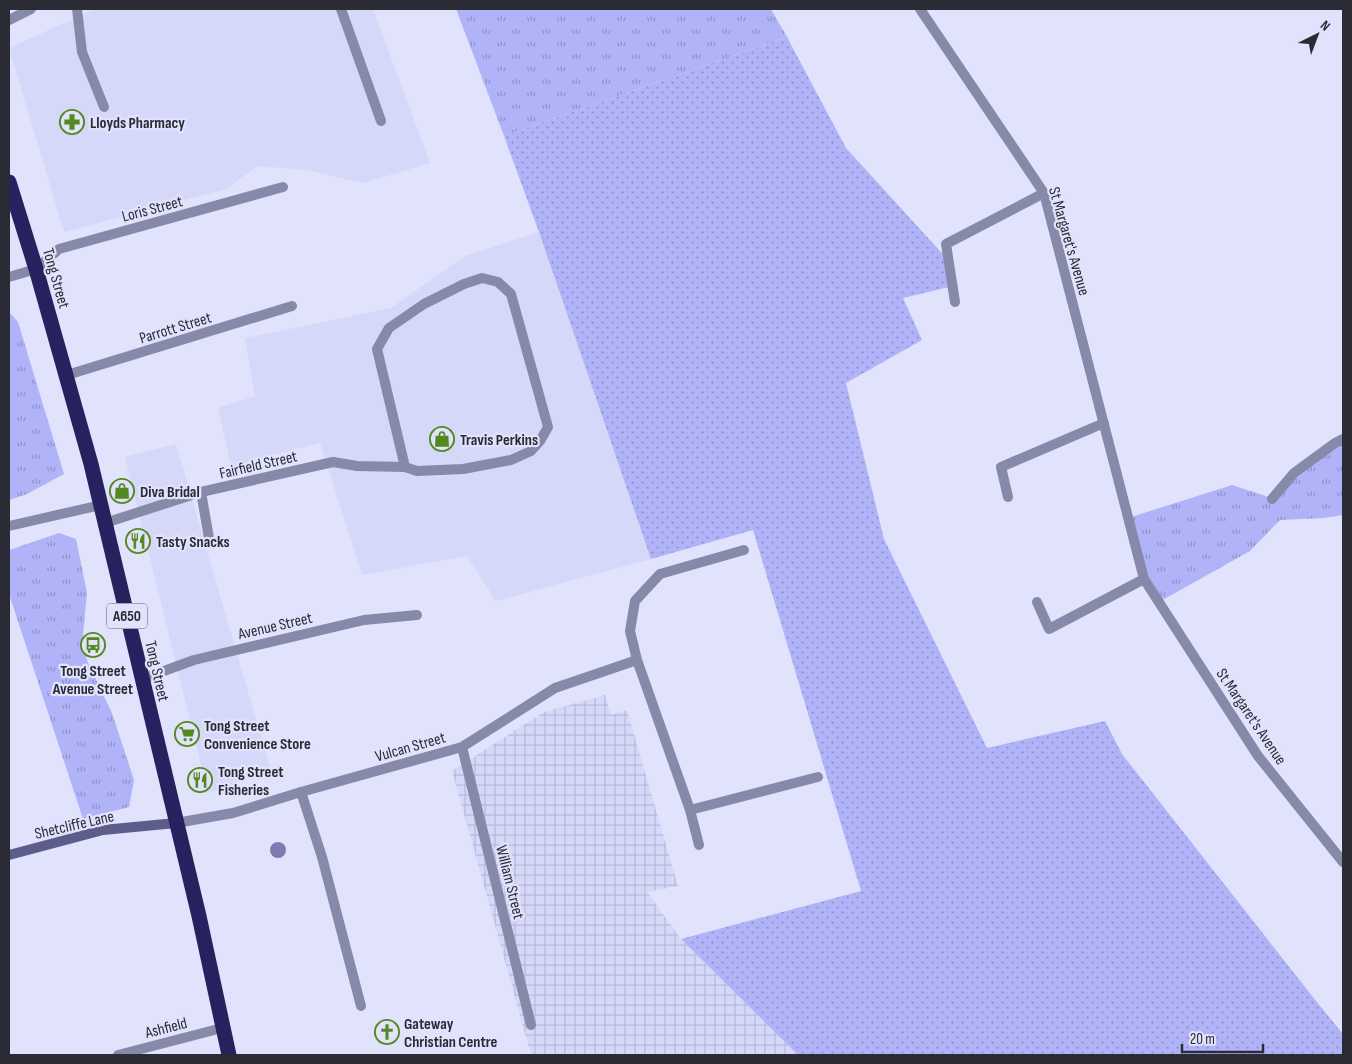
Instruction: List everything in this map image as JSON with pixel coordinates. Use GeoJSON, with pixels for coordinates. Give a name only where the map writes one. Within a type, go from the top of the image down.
{"type":"FeatureCollection","features":[{"type":"Feature","properties":{"kind":"highway","name":"Tong Street"},"geometry":{"type":"LineString","coordinates":[[9,182],[67,376],[101,505],[199,916],[229,1055]]}},
{"type":"Feature","properties":{"kind":"street"},"geometry":{"type":"LineString","coordinates":[[9,20],[31,9]]}},
{"type":"Feature","properties":{"kind":"street"},"geometry":{"type":"LineString","coordinates":[[76,9],[82,52],[104,106]]}},
{"type":"Feature","properties":{"kind":"street"},"geometry":{"type":"LineString","coordinates":[[341,9],[381,121]]}},
{"type":"Feature","properties":{"kind":"street","name":"St Margaret's Avenue"},"geometry":{"type":"LineString","coordinates":[[920,9],[1044,193],[1144,580],[1258,756],[1343,862]]}},
{"type":"Feature","properties":{"kind":"street","name":"Loris Street"},"geometry":{"type":"LineString","coordinates":[[36,269],[60,249],[283,187]]}},
{"type":"Feature","properties":{"kind":"street"},"geometry":{"type":"LineString","coordinates":[[955,302],[946,244],[1044,193]]}},
{"type":"Feature","properties":{"kind":"street"},"geometry":{"type":"LineString","coordinates":[[9,277],[36,269]]}},
{"type":"Feature","properties":{"kind":"street"},"geometry":{"type":"LineString","coordinates":[[482,278],[498,282],[511,294],[548,427],[540,441],[531,451],[511,460],[463,468],[417,471],[404,468],[377,349],[389,328],[424,304],[464,284],[482,278]]}},
{"type":"Feature","properties":{"kind":"street","name":"Parrott Street"},"geometry":{"type":"LineString","coordinates":[[67,376],[292,306]]}},
{"type":"Feature","properties":{"kind":"street"},"geometry":{"type":"LineString","coordinates":[[1008,497],[1002,467],[1104,423]]}},
{"type":"Feature","properties":{"kind":"street"},"geometry":{"type":"LineString","coordinates":[[1272,499],[1294,473],[1343,439]]}},
{"type":"Feature","properties":{"kind":"street","name":"Fairfield Street"},"geometry":{"type":"LineString","coordinates":[[105,524],[201,492],[334,462],[357,466],[404,468]]}},
{"type":"Feature","properties":{"kind":"street"},"geometry":{"type":"LineString","coordinates":[[201,492],[209,538]]}},
{"type":"Feature","properties":{"kind":"street"},"geometry":{"type":"LineString","coordinates":[[9,526],[101,505]]}},
{"type":"Feature","properties":{"kind":"street"},"geometry":{"type":"LineString","coordinates":[[699,845],[690,810],[637,660],[630,631],[635,601],[660,574],[744,550]]}},
{"type":"Feature","properties":{"kind":"street"},"geometry":{"type":"LineString","coordinates":[[1038,602],[1049,629],[1144,580]]}},
{"type":"Feature","properties":{"kind":"street","name":"Avenue Street"},"geometry":{"type":"LineString","coordinates":[[142,679],[194,660],[364,620],[417,615]]}},
{"type":"Feature","properties":{"kind":"street","name":"Vulcan Street"},"geometry":{"type":"LineString","coordinates":[[176,823],[233,813],[462,747],[556,688],[637,660]]}},
{"type":"Feature","properties":{"kind":"street","name":"William Street"},"geometry":{"type":"LineString","coordinates":[[462,747],[531,1025]]}},
{"type":"Feature","properties":{"kind":"street"},"geometry":{"type":"LineString","coordinates":[[690,810],[818,777]]}},
{"type":"Feature","properties":{"kind":"street"},"geometry":{"type":"LineString","coordinates":[[301,792],[322,857],[361,1006]]}},
{"type":"Feature","properties":{"kind":"street","name":"Shetcliffe Lane"},"geometry":{"type":"LineString","coordinates":[[9,855],[103,830],[176,823]]}},
{"type":"Feature","properties":{"kind":"street","name":"Ashfield"},"geometry":{"type":"LineString","coordinates":[[118,1055],[222,1028]]}},
{"type":"Feature","properties":{"kind":"shaded area"},"geometry":{"type":"Polygon","coordinates":[[[95,9],[373,9],[430,163],[364,183],[306,170],[258,166],[226,189],[64,232],[9,48],[95,9]]]}},
{"type":"Feature","properties":{"kind":"shaded area"},"geometry":{"type":"Polygon","coordinates":[[[539,232],[651,559],[496,601],[467,556],[362,575],[320,443],[231,466],[218,408],[255,396],[245,338],[391,308],[465,256],[539,232]]]}},
{"type":"Feature","properties":{"kind":"shaded area"},"geometry":{"type":"Polygon","coordinates":[[[176,444],[271,771],[208,793],[125,457],[176,444]]]}},
{"type":"Feature","properties":{"kind":"shaded area"},"geometry":{"type":"Polygon","coordinates":[[[605,695],[611,715],[627,710],[678,886],[647,892],[681,939],[798,1055],[531,1055],[452,771],[544,712],[605,695]]]}},
{"type":"Feature","properties":{"kind":"green space"},"geometry":{"type":"Polygon","coordinates":[[[456,9],[771,9],[787,37],[504,136],[456,9]]]}},
{"type":"Feature","properties":{"kind":"green space"},"geometry":{"type":"Polygon","coordinates":[[[787,37],[846,148],[949,261],[953,286],[903,298],[922,340],[846,383],[884,539],[987,748],[1105,721],[1122,754],[1343,1034],[1343,1055],[798,1055],[681,939],[861,891],[753,530],[651,559],[539,232],[504,136],[787,37]]]}},
{"type":"Feature","properties":{"kind":"green space"},"geometry":{"type":"Polygon","coordinates":[[[9,314],[18,322],[64,474],[27,494],[9,500],[9,314]]]}},
{"type":"Feature","properties":{"kind":"green space"},"geometry":{"type":"Polygon","coordinates":[[[1343,439],[1343,515],[1280,520],[1250,551],[1159,602],[1144,579],[1128,518],[1232,485],[1272,498],[1294,473],[1343,439]]]}},
{"type":"Feature","properties":{"kind":"green space"},"geometry":{"type":"Polygon","coordinates":[[[59,533],[76,539],[87,593],[82,644],[88,663],[112,713],[134,780],[129,807],[83,819],[9,594],[9,550],[59,533]]]}},
{"type":"Feature","properties":{"kind":"place","name":"Lloyds Pharmacy"},"geometry":{"type":"Point","coordinates":[72,122]}},
{"type":"Feature","properties":{"kind":"place","name":"Travis Perkins"},"geometry":{"type":"Point","coordinates":[442,439]}},
{"type":"Feature","properties":{"kind":"place","name":"Diva Bridal"},"geometry":{"type":"Point","coordinates":[122,491]}},
{"type":"Feature","properties":{"kind":"place","name":"Tasty Snacks"},"geometry":{"type":"Point","coordinates":[138,541]}},
{"type":"Feature","properties":{"kind":"place","name":"Tong Street Avenue Street"},"geometry":{"type":"Point","coordinates":[93,645]}},
{"type":"Feature","properties":{"kind":"place","name":"Tong Street Convenience Store"},"geometry":{"type":"Point","coordinates":[187,734]}},
{"type":"Feature","properties":{"kind":"place","name":"Tong Street Fisheries"},"geometry":{"type":"Point","coordinates":[200,780]}},
{"type":"Feature","properties":{"kind":"place","name":"Gateway Christian Centre"},"geometry":{"type":"Point","coordinates":[387,1032]}}]}
